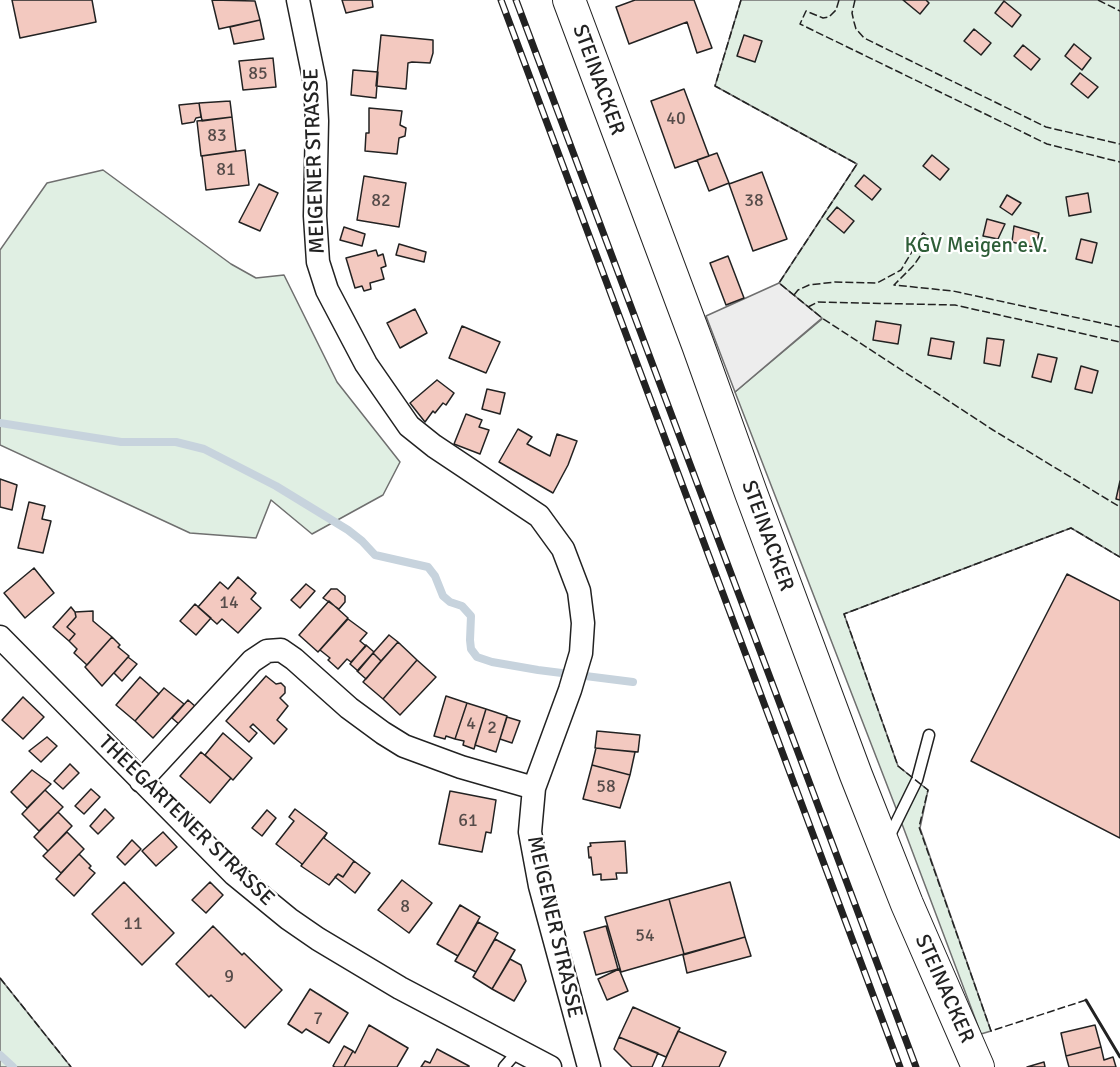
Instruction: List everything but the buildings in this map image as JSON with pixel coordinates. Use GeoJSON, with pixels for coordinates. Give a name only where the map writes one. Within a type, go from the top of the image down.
{"type":"FeatureCollection","features":[{"type":"Feature","properties":{"kind":"street","name":"MEIGENER STRASSE"},"geometry":{"type":"LineString","coordinates":[[298,0],[315,83],[317,121],[315,216],[318,262],[327,290],[366,364],[409,426],[434,446],[539,516],[563,549],[579,591],[583,623],[581,653],[534,788],[530,832],[535,865],[589,1067]]}},
{"type":"Feature","properties":{"kind":"street","name":"STEINACKER"},"geometry":{"type":"LineString","coordinates":[[568,0],[884,847],[978,1067]]}},
{"type":"Feature","properties":{"kind":"street","name":"THEEGARTENER STRASSE"},"geometry":{"type":"LineString","coordinates":[[0,637],[141,782],[234,873],[289,919],[511,1059],[549,1067]]}},
{"type":"Feature","properties":{"kind":"street"},"geometry":{"type":"LineString","coordinates":[[141,782],[252,661],[267,651],[281,650],[349,708],[382,733],[404,746],[461,767],[534,788]]}},
{"type":"Feature","properties":{"kind":"lane"},"geometry":{"type":"LineString","coordinates":[[884,847],[917,780],[929,735]]}},
{"type":"Feature","properties":{"kind":"green space","name":"KGV Meigen e.V."},"geometry":{"type":"Polygon","coordinates":[[[741,0],[1120,0],[1120,557],[1071,528],[844,614],[898,766],[928,790],[920,828],[991,1031],[981,1034],[735,392],[822,319],[779,283],[857,164],[715,86],[741,0]]]}},
{"type":"Feature","properties":{"kind":"green space"},"geometry":{"type":"Polygon","coordinates":[[[103,170],[231,264],[256,278],[284,275],[337,382],[400,462],[383,495],[312,534],[271,500],[256,538],[190,533],[0,445],[0,250],[47,183],[103,170]]]}},
{"type":"Feature","properties":{"kind":"green space"},"geometry":{"type":"Polygon","coordinates":[[[0,978],[71,1067],[0,1067],[0,978]]]}},
{"type":"Feature","properties":{"kind":"shaded area"},"geometry":{"type":"Polygon","coordinates":[[[779,283],[822,318],[735,392],[706,316],[779,283]]]}},
{"type":"Feature","properties":{"kind":"waterway"},"geometry":{"type":"LineString","coordinates":[[0,423],[121,442],[176,442],[204,449],[276,486],[348,530],[375,555],[428,567],[435,576],[443,596],[450,602],[462,606],[471,616],[471,649],[477,657],[538,670],[633,682]]}},
{"type":"Feature","properties":{"kind":"waterway"},"geometry":{"type":"LineString","coordinates":[[0,1055],[13,1067]]}},
{"type":"Feature","properties":{"kind":"railway"},"geometry":{"type":"LineString","coordinates":[[501,0],[900,1067]]}},
{"type":"Feature","properties":{"kind":"railway"},"geometry":{"type":"LineString","coordinates":[[516,0],[916,1067]]}},
{"type":"Feature","properties":{"kind":"fence"},"geometry":{"type":"LineString","coordinates":[[741,0],[715,86],[857,164],[779,283],[822,318],[993,430],[1120,507]]}},
{"type":"Feature","properties":{"kind":"fence"},"geometry":{"type":"LineString","coordinates":[[839,0],[836,10],[829,17],[823,18],[806,11],[800,24],[1047,144],[1120,162]]}},
{"type":"Feature","properties":{"kind":"fence"},"geometry":{"type":"LineString","coordinates":[[855,0],[852,13],[854,22],[856,29],[864,38],[1046,127],[1120,144]]}},
{"type":"Feature","properties":{"kind":"fence"},"geometry":{"type":"LineString","coordinates":[[1098,0],[1120,11]]}},
{"type":"Feature","properties":{"kind":"fence"},"geometry":{"type":"LineString","coordinates":[[794,295],[798,290],[809,285],[835,282],[877,283],[901,270],[923,233],[931,240],[914,265],[894,285],[953,291],[1120,327]]}},
{"type":"Feature","properties":{"kind":"fence"},"geometry":{"type":"LineString","coordinates":[[808,307],[818,302],[955,305],[1120,342]]}},
{"type":"Feature","properties":{"kind":"fence"},"geometry":{"type":"LineString","coordinates":[[1086,1000],[991,1031],[919,827],[928,790],[898,766],[844,614],[1071,528],[1120,557]]}},
{"type":"Feature","properties":{"kind":"fence"},"geometry":{"type":"LineString","coordinates":[[0,978],[71,1067]]}},
{"type":"Feature","properties":{"kind":"wall"},"geometry":{"type":"LineString","coordinates":[[1086,1000],[1120,1057]]}}]}
